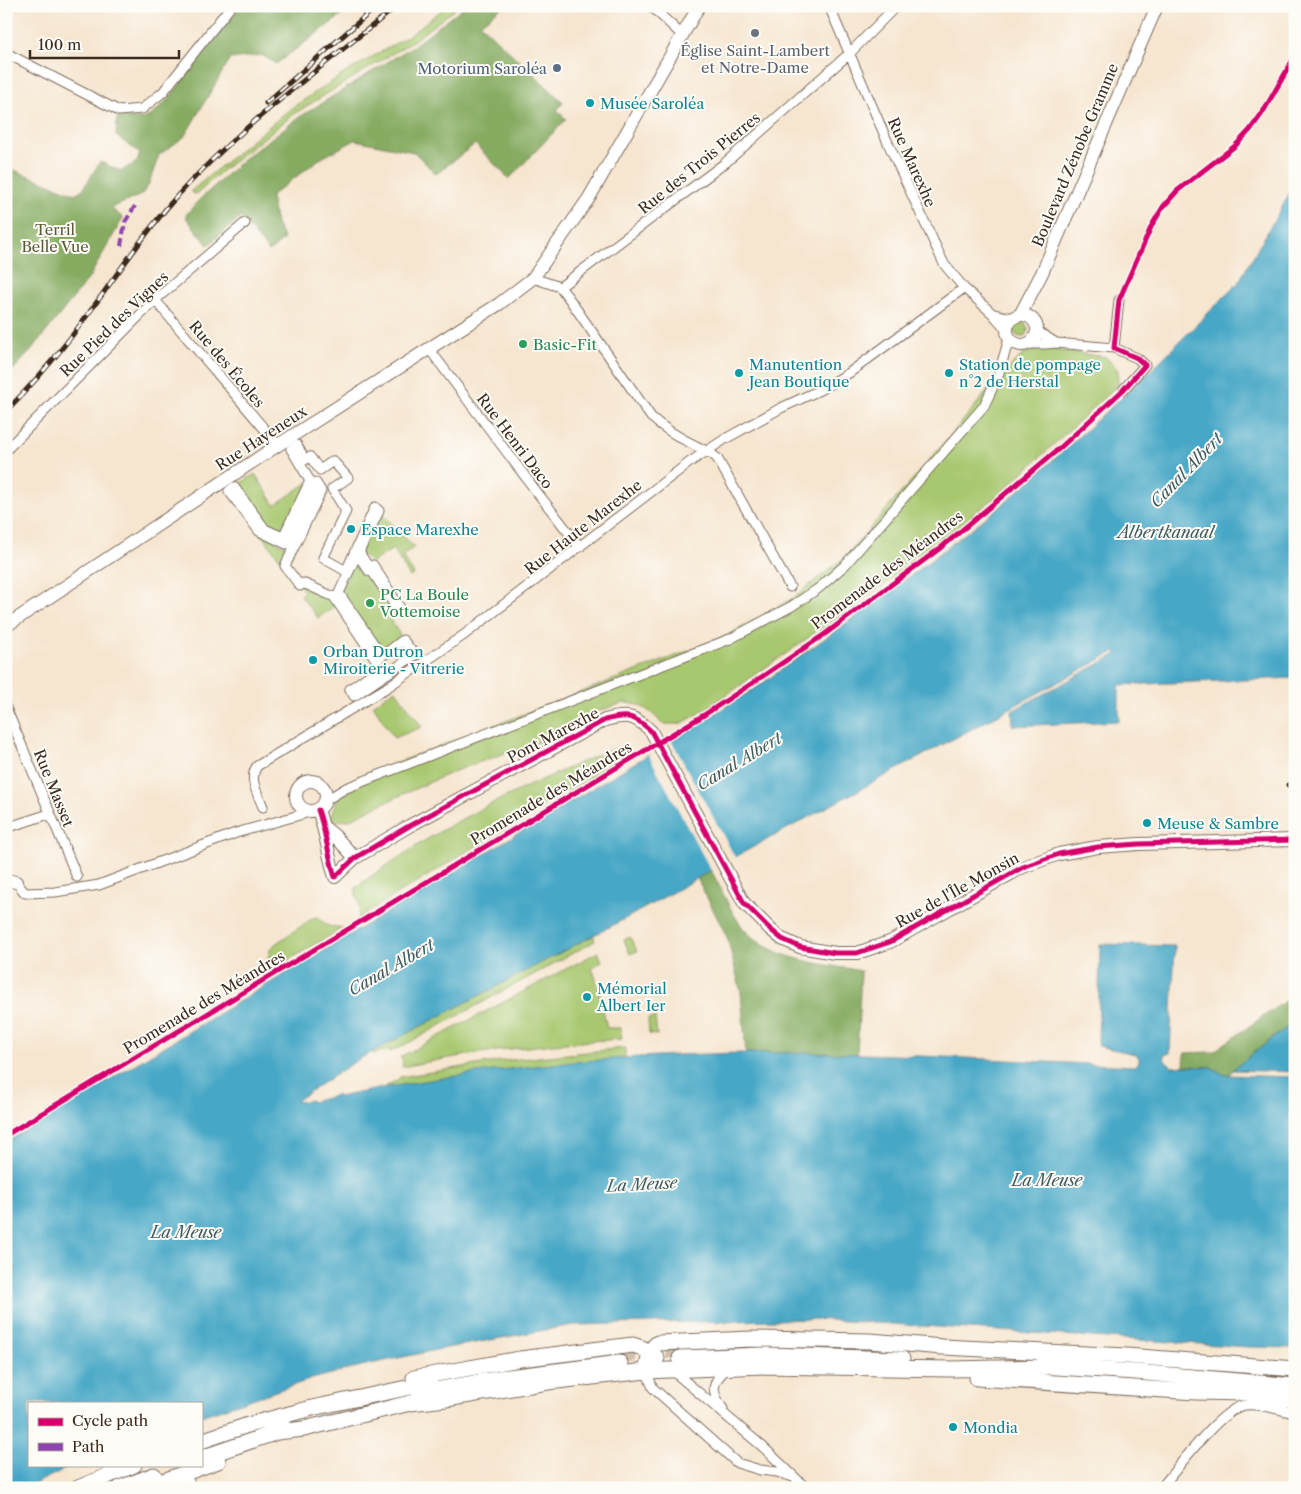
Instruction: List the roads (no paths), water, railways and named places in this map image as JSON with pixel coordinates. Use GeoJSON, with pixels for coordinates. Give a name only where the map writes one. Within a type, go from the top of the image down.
{"type":"FeatureCollection","features":[{"type":"Feature","properties":{"kind":"main road"},"geometry":{"type":"LineString","coordinates":[[646,1371],[650,1354],[653,1347],[658,1343],[783,1339],[862,1341],[943,1347],[1070,1352],[1295,1369]]}},
{"type":"Feature","properties":{"kind":"main road"},"geometry":{"type":"LineString","coordinates":[[334,1403],[408,1379],[520,1359],[633,1345],[642,1348],[650,1354],[729,1366],[809,1366],[878,1369],[1014,1369],[1048,1367]]}},
{"type":"Feature","properties":{"kind":"main road"},"geometry":{"type":"LineString","coordinates":[[278,1432],[304,1429],[410,1403],[548,1382],[646,1371],[677,1359],[776,1348],[878,1350],[1089,1360],[1295,1376]]}},
{"type":"Feature","properties":{"kind":"main road"},"geometry":{"type":"LineString","coordinates":[[677,1359],[758,1355],[1011,1364],[1135,1372],[1295,1386]]}},
{"type":"Feature","properties":{"kind":"main road"},"geometry":{"type":"LineString","coordinates":[[1191,1361],[1217,1358],[1270,1361],[1295,1360]]}},
{"type":"Feature","properties":{"kind":"main road"},"geometry":{"type":"LineString","coordinates":[[202,1441],[286,1414],[492,1372],[620,1359],[438,1389],[366,1406],[278,1432],[202,1458]]}},
{"type":"Feature","properties":{"kind":"main road"},"geometry":{"type":"LineString","coordinates":[[878,1369],[939,1376],[1196,1392],[1246,1393],[1295,1400]]}},
{"type":"Feature","properties":{"kind":"main road"},"geometry":{"type":"LineString","coordinates":[[202,1464],[303,1435],[446,1399]]}},
{"type":"Feature","properties":{"kind":"main road"},"geometry":{"type":"LineString","coordinates":[[78,1488],[132,1466]]}},
{"type":"Feature","properties":{"kind":"main road"},"geometry":{"type":"LineString","coordinates":[[120,1488],[183,1469]]}},
{"type":"Feature","properties":{"kind":"main road"},"geometry":{"type":"LineString","coordinates":[[144,1488],[183,1469]]}},
{"type":"Feature","properties":{"kind":"street"},"geometry":{"type":"LineString","coordinates":[[6,53],[119,111],[142,109],[163,92],[231,6]]}},
{"type":"Feature","properties":{"kind":"street"},"geometry":{"type":"LineString","coordinates":[[651,6],[682,35]]}},
{"type":"Feature","properties":{"kind":"street","name":"Rue Hayeneux"},"geometry":{"type":"LineString","coordinates":[[6,626],[278,445],[430,350],[499,304],[533,278],[589,198],[699,6]]}},
{"type":"Feature","properties":{"kind":"street","name":"Rue Marexhe"},"geometry":{"type":"LineString","coordinates":[[829,6],[888,143],[944,264],[964,288],[993,314],[1012,325]]}},
{"type":"Feature","properties":{"kind":"street","name":"Rue des Trois Pierres"},"geometry":{"type":"LineString","coordinates":[[560,287],[725,163],[850,53],[896,6]]}},
{"type":"Feature","properties":{"kind":"street","name":"Boulevard Zénobe Gramme"},"geometry":{"type":"LineString","coordinates":[[1012,325],[1042,273],[1157,6]]}},
{"type":"Feature","properties":{"kind":"street","name":"Rue Pied des Vignes"},"geometry":{"type":"LineString","coordinates":[[6,450],[155,300],[245,223]]}},
{"type":"Feature","properties":{"kind":"street"},"geometry":{"type":"LineString","coordinates":[[533,278],[560,287],[651,417],[660,425],[698,447],[708,450],[717,458],[790,587]]}},
{"type":"Feature","properties":{"kind":"street","name":"Rue Haute Marexhe"},"geometry":{"type":"LineString","coordinates":[[263,807],[252,773],[257,766],[386,688],[434,656],[501,608],[708,450],[773,412],[824,388],[849,373],[964,288]]}},
{"type":"Feature","properties":{"kind":"street","name":"Rue des Écoles"},"geometry":{"type":"LineString","coordinates":[[155,300],[278,445]]}},
{"type":"Feature","properties":{"kind":"street"},"geometry":{"type":"LineString","coordinates":[[1114,348],[1119,300]]}},
{"type":"Feature","properties":{"kind":"street"},"geometry":{"type":"LineString","coordinates":[[9,882],[25,893],[55,892],[98,885],[236,833],[318,807],[346,788],[730,639],[792,606],[819,588],[845,566],[984,406],[998,376],[1012,325],[1026,315],[1034,321],[1037,332],[1056,343]]}},
{"type":"Feature","properties":{"kind":"street"},"geometry":{"type":"LineString","coordinates":[[1012,325],[1017,345],[1056,343],[1114,348],[1132,355],[1144,365],[1123,390]]}},
{"type":"Feature","properties":{"kind":"street"},"geometry":{"type":"LineString","coordinates":[[1028,344],[1037,332]]}},
{"type":"Feature","properties":{"kind":"street","name":"Rue Henri Daco"},"geometry":{"type":"LineString","coordinates":[[430,350],[485,425],[580,547]]}},
{"type":"Feature","properties":{"kind":"street"},"geometry":{"type":"LineString","coordinates":[[296,445],[305,460],[310,457],[320,470],[333,461],[348,478],[332,489],[346,511],[323,558],[346,570],[375,507],[379,511],[359,552],[369,568],[373,565],[402,611],[400,613],[371,570],[368,571],[357,554],[339,593],[382,656],[403,640],[415,655],[354,696],[350,689],[381,667],[334,598],[303,583],[300,586],[285,566],[321,491],[316,483],[286,544],[259,531],[229,491],[234,487],[265,528],[284,537],[310,481],[291,449],[296,445]]}},
{"type":"Feature","properties":{"kind":"street","name":"Rue Masset"},"geometry":{"type":"LineString","coordinates":[[6,708],[76,878]]}},
{"type":"Feature","properties":{"kind":"street","name":"Pont Marexhe"},"geometry":{"type":"LineString","coordinates":[[325,828],[327,846],[335,877],[355,858],[409,826],[605,720],[631,716],[642,722],[653,734],[727,870]]}},
{"type":"Feature","properties":{"kind":"street"},"geometry":{"type":"LineString","coordinates":[[318,807],[325,828],[355,858]]}},
{"type":"Feature","properties":{"kind":"street"},"geometry":{"type":"LineString","coordinates":[[6,828],[49,814]]}},
{"type":"Feature","properties":{"kind":"street","name":"Rue de l'Île Monsin"},"geometry":{"type":"LineString","coordinates":[[727,870],[744,902],[782,939],[800,947],[835,953],[857,953],[890,942],[1023,867],[1060,854],[1098,847],[1140,844],[1295,840]]}},
{"type":"Feature","properties":{"kind":"street"},"geometry":{"type":"LineString","coordinates":[[677,1359],[729,1418],[806,1488]]}},
{"type":"Feature","properties":{"kind":"street"},"geometry":{"type":"LineString","coordinates":[[729,1366],[716,1380],[713,1392],[729,1418]]}},
{"type":"Feature","properties":{"kind":"street"},"geometry":{"type":"LineString","coordinates":[[646,1371],[653,1388],[737,1463],[794,1477]]}},
{"type":"Feature","properties":{"kind":"street"},"geometry":{"type":"LineString","coordinates":[[1160,1488],[1207,1433],[1233,1409],[1254,1405],[1295,1413]]}},
{"type":"Feature","properties":{"kind":"street"},"geometry":{"type":"LineString","coordinates":[[183,1469],[191,1488]]}},
{"type":"Feature","properties":{"kind":"water","name":"La Meuse"},"geometry":{"type":"Polygon","coordinates":[[[1295,184],[1295,678],[1119,685],[1119,721],[1013,726],[1012,711],[1117,654],[1116,651],[735,857],[632,915],[359,1059],[297,1100],[298,1102],[311,1100],[312,1102],[337,1095],[338,1097],[388,1087],[541,1065],[695,1054],[844,1053],[1136,1066],[1139,1057],[1135,1054],[1098,1046],[1100,944],[1175,946],[1170,1053],[1164,1055],[1165,1061],[1172,1067],[1211,1067],[1225,1075],[1295,1077],[1295,1348],[1248,1347],[814,1319],[573,1325],[441,1349],[361,1366],[312,1379],[202,1416],[202,1402],[28,1402],[28,1466],[71,1466],[26,1488],[6,1488],[6,1142],[676,738],[757,687],[887,594],[1007,501],[1148,373],[1238,283],[1295,184]]]}},
{"type":"Feature","properties":{"kind":"water"},"geometry":{"type":"Polygon","coordinates":[[[1295,1021],[1295,1072],[1232,1070],[1295,1021]]]}},
{"type":"Feature","properties":{"kind":"tunnel"},"geometry":{"type":"LineString","coordinates":[[620,1355],[680,1350]]}},
{"type":"Feature","properties":{"kind":"railway"},"geometry":{"type":"LineString","coordinates":[[266,103],[377,6]]}},
{"type":"Feature","properties":{"kind":"railway"},"geometry":{"type":"LineString","coordinates":[[6,411],[63,347],[158,219],[196,176],[223,149],[279,100],[397,6]]}},
{"type":"Feature","properties":{"kind":"railway"},"geometry":{"type":"LineString","coordinates":[[1288,785],[1295,784]]}},
{"type":"Feature","properties":{"kind":"place","name":"Église Saint-Lambert et Notre-Dame"},"geometry":{"type":"Point","coordinates":[755,33]}},
{"type":"Feature","properties":{"kind":"place","name":"Motorium Saroléa"},"geometry":{"type":"Point","coordinates":[557,68]}},
{"type":"Feature","properties":{"kind":"place","name":"Musée Saroléa"},"geometry":{"type":"Point","coordinates":[590,103]}},
{"type":"Feature","properties":{"kind":"place","name":"Basic-Fit"},"geometry":{"type":"Point","coordinates":[523,344]}},
{"type":"Feature","properties":{"kind":"place","name":"Manutention Jean Boutique"},"geometry":{"type":"Point","coordinates":[739,373]}},
{"type":"Feature","properties":{"kind":"place","name":"Station de pompage n°2 de Herstal"},"geometry":{"type":"Point","coordinates":[949,373]}},
{"type":"Feature","properties":{"kind":"place","name":"Espace Marexhe"},"geometry":{"type":"Point","coordinates":[351,529]}},
{"type":"Feature","properties":{"kind":"place","name":"PC La Boule Vottemoise"},"geometry":{"type":"Point","coordinates":[370,603]}},
{"type":"Feature","properties":{"kind":"place","name":"Orban Dutron Miroiterie - Vitrerie"},"geometry":{"type":"Point","coordinates":[313,660]}},
{"type":"Feature","properties":{"kind":"place","name":"Meuse & Sambre"},"geometry":{"type":"Point","coordinates":[1147,823]}},
{"type":"Feature","properties":{"kind":"place","name":"Mémorial Albert Ier"},"geometry":{"type":"Point","coordinates":[587,997]}},
{"type":"Feature","properties":{"kind":"place","name":"Mondia"},"geometry":{"type":"Point","coordinates":[953,1427]}},
{"type":"Feature","properties":{"kind":"park label","name":"Terril Belle Vue"},"geometry":{"type":"Point","coordinates":[55,238]}},
{"type":"Feature","properties":{"kind":"water label","name":"Canal Albert"},"geometry":{"type":"Point","coordinates":[1186,470]}},
{"type":"Feature","properties":{"kind":"water label","name":"Albertkanaal"},"geometry":{"type":"Point","coordinates":[1166,532]}},
{"type":"Feature","properties":{"kind":"water label","name":"Canal Albert"},"geometry":{"type":"Point","coordinates":[739,761]}},
{"type":"Feature","properties":{"kind":"water label","name":"Canal Albert"},"geometry":{"type":"Point","coordinates":[391,967]}}]}
